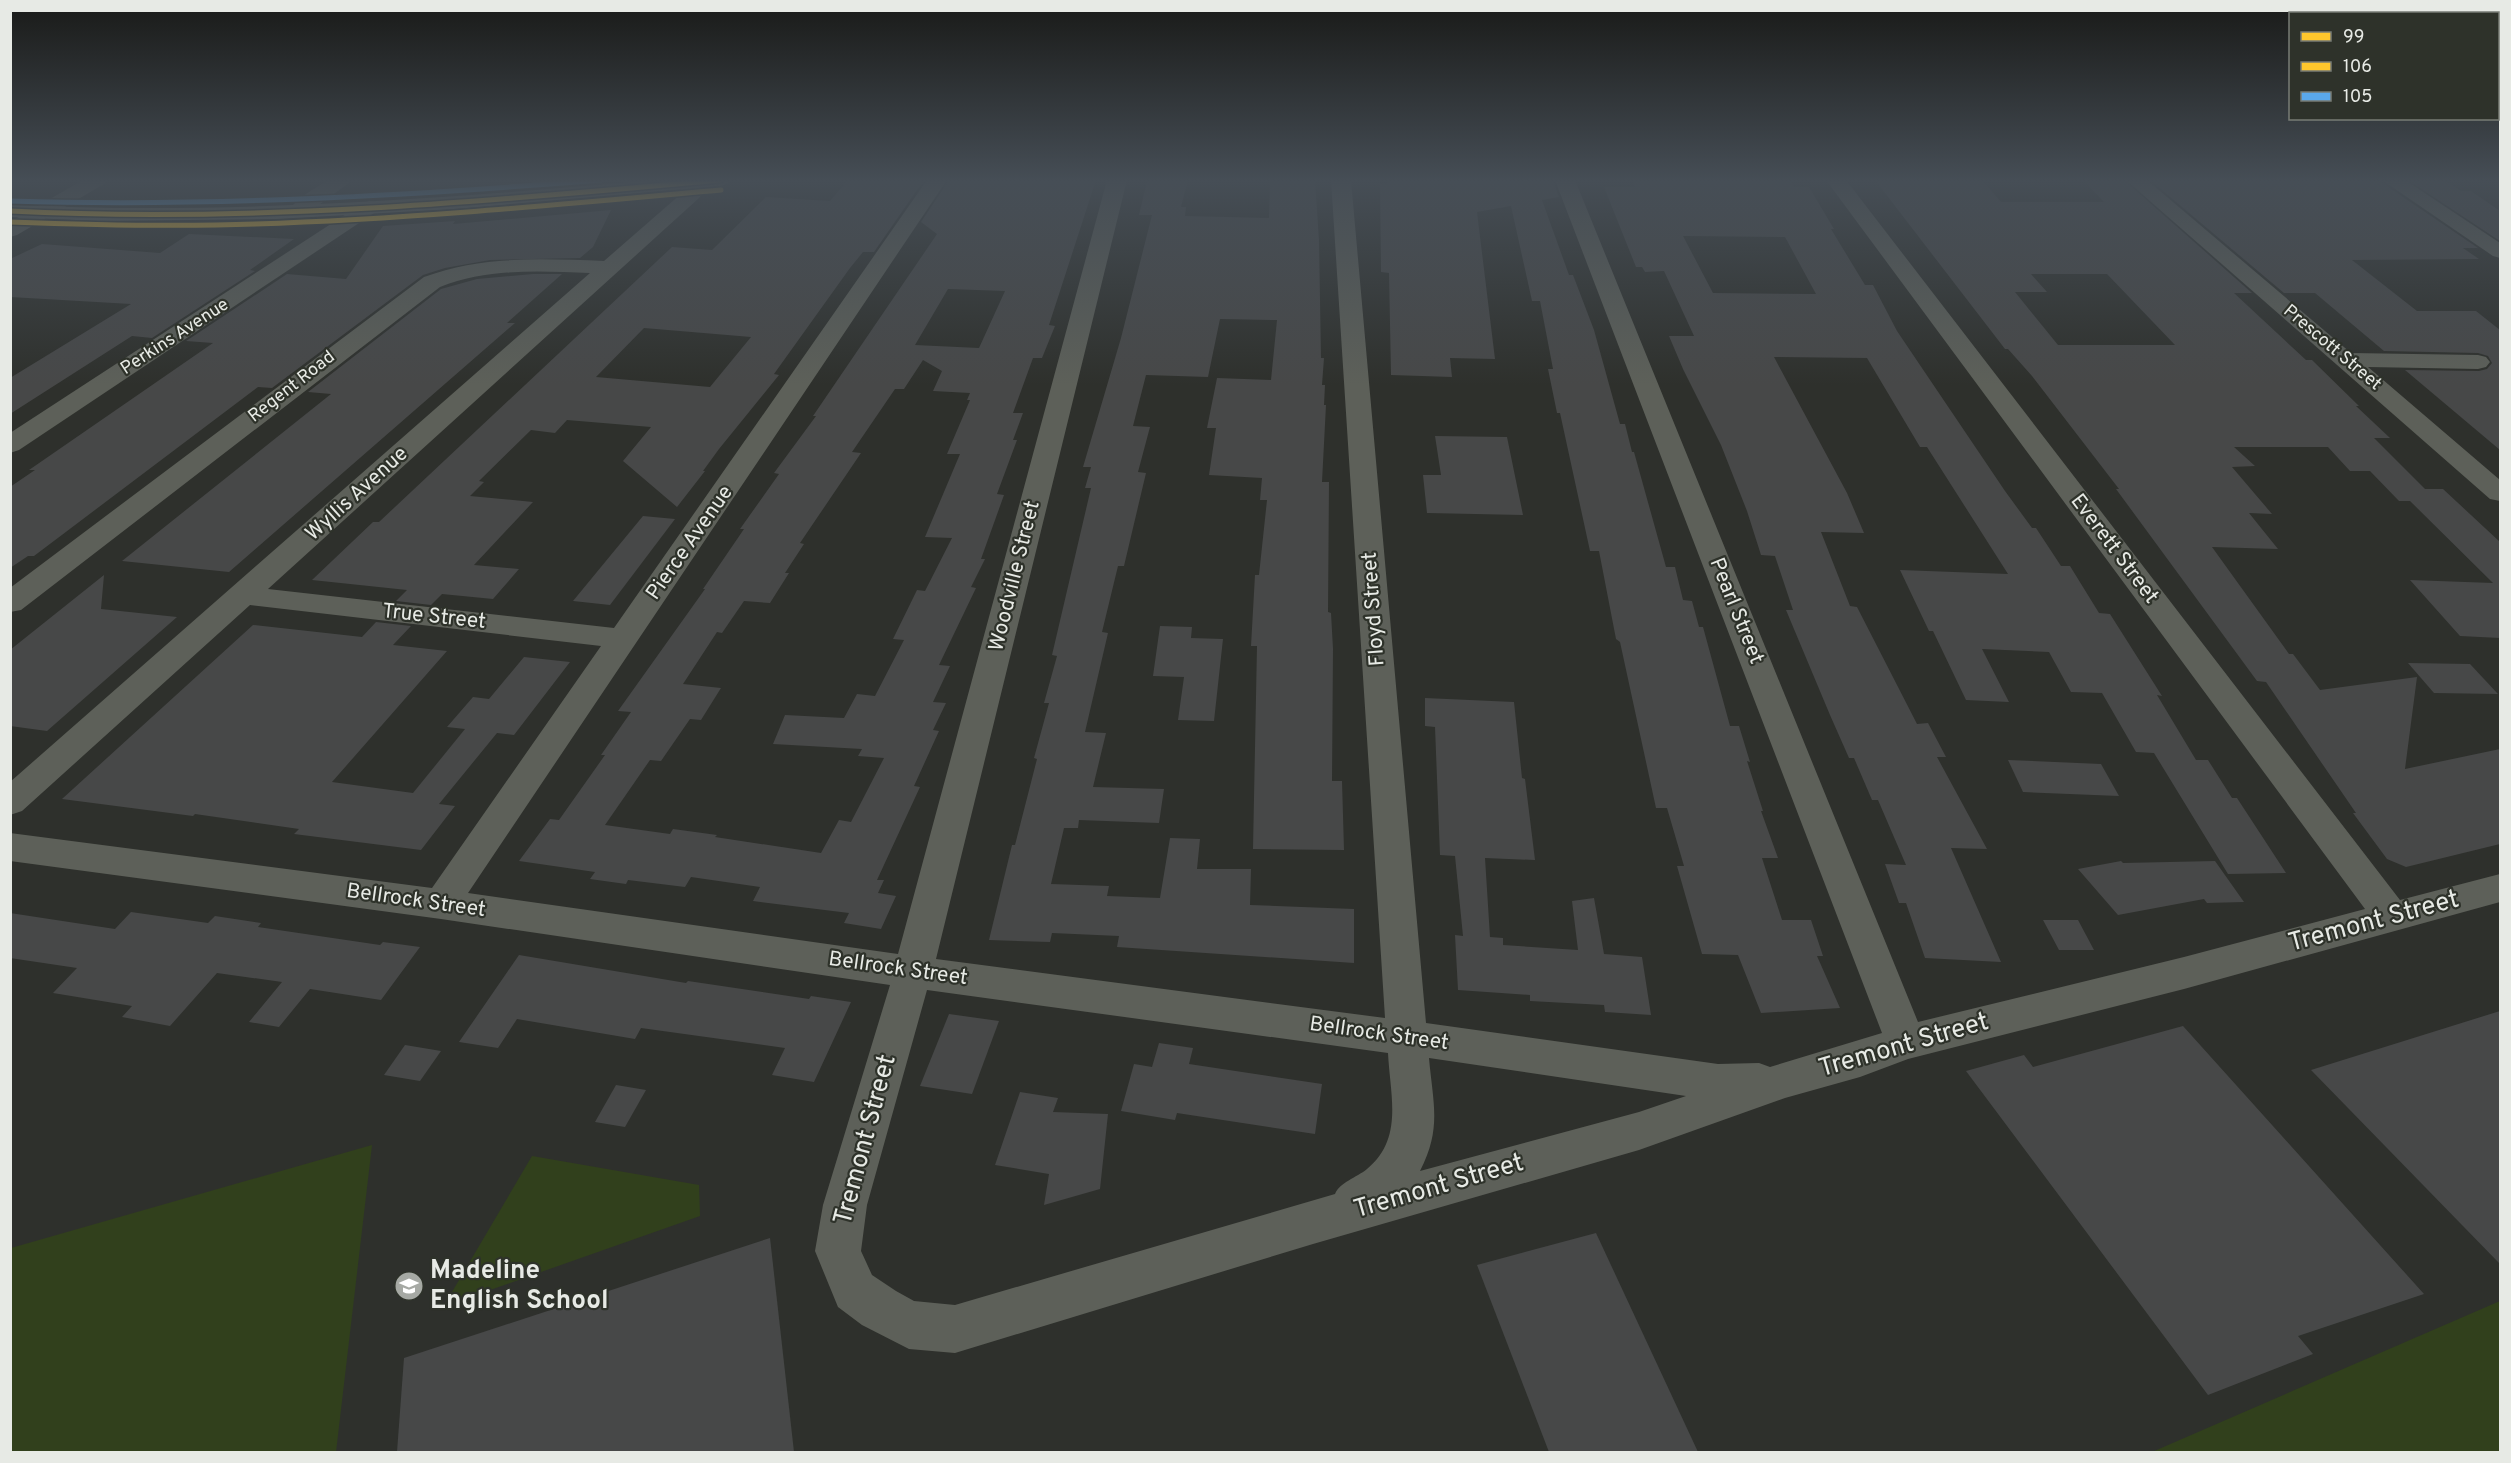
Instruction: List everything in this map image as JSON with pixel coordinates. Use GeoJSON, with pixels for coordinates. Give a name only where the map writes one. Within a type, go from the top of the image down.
{"type":"FeatureCollection","features":[{"type":"Feature","properties":{"kind":"street","name":"Perkins Avenue"},"geometry":{"type":"LineString","coordinates":[[10,445],[308,248]]}},
{"type":"Feature","properties":{"kind":"street","name":"Wyllis Avenue"},"geometry":{"type":"LineString","coordinates":[[10,802],[632,248]]}},
{"type":"Feature","properties":{"kind":"street","name":"Pierce Avenue"},"geometry":{"type":"LineString","coordinates":[[441,904],[890,248]]}},
{"type":"Feature","properties":{"kind":"street","name":"Woodville Street"},"geometry":{"type":"LineString","coordinates":[[913,972],[1099,248]]}},
{"type":"Feature","properties":{"kind":"street","name":"Floyd Street"},"geometry":{"type":"LineString","coordinates":[[1346,248],[1408,1037]]}},
{"type":"Feature","properties":{"kind":"street","name":"Pearl Street"},"geometry":{"type":"LineString","coordinates":[[1592,248],[1906,1042]]}},
{"type":"Feature","properties":{"kind":"street","name":"Everett Street"},"geometry":{"type":"LineString","coordinates":[[1887,248],[2392,918]]}},
{"type":"Feature","properties":{"kind":"street","name":"Prescott Street"},"geometry":{"type":"LineString","coordinates":[[2216,248],[2500,492]]}},
{"type":"Feature","properties":{"kind":"street","name":"Regent Road"},"geometry":{"type":"LineString","coordinates":[[10,603],[432,282],[455,273],[487,268],[610,268]]}},
{"type":"Feature","properties":{"kind":"street"},"geometry":{"type":"LineString","coordinates":[[2347,360],[2478,362]]}},
{"type":"Feature","properties":{"kind":"street","name":"True Street"},"geometry":{"type":"LineString","coordinates":[[244,595],[624,639]]}},
{"type":"Feature","properties":{"kind":"street","name":"Bellrock Street"},"geometry":{"type":"LineString","coordinates":[[10,847],[441,904],[913,972],[1408,1037],[1718,1083],[1785,1080]]}},
{"type":"Feature","properties":{"kind":"street","name":"Tremont Street"},"geometry":{"type":"LineString","coordinates":[[913,972],[845,1205],[838,1251],[855,1291],[879,1308],[909,1324],[955,1329],[1313,1222],[1639,1131],[1785,1080],[1860,1059],[1906,1042],[2184,973],[2500,888]]}},
{"type":"Feature","properties":{"kind":"street","name":"Tremont Street"},"geometry":{"type":"LineString","coordinates":[[1313,1222],[1360,1199],[1378,1187],[1392,1175],[1411,1146],[1414,1104],[1408,1037]]}},
{"type":"Feature","properties":{"kind":"green space"},"geometry":{"type":"Polygon","coordinates":[[[372,1145],[336,1452],[11,1452],[11,1248],[372,1145]]]}},
{"type":"Feature","properties":{"kind":"green space"},"geometry":{"type":"Polygon","coordinates":[[[532,1156],[699,1185],[700,1216],[456,1302],[452,1292],[532,1156]]]}},
{"type":"Feature","properties":{"kind":"green space"},"geometry":{"type":"Polygon","coordinates":[[[2500,1301],[2500,1452],[2152,1452],[2500,1301]]]}},
{"type":"Feature","properties":{"kind":"building"},"geometry":{"type":"Polygon","coordinates":[[[33,248],[98,248],[160,253],[167,248],[281,248],[250,270],[255,271],[152,338],[132,336],[10,414],[10,378],[131,304],[10,297],[10,259],[33,248]]]}},
{"type":"Feature","properties":{"kind":"building"},"geometry":{"type":"Polygon","coordinates":[[[367,248],[591,248],[580,258],[490,260],[445,268],[423,275],[272,388],[258,387],[34,556],[28,556],[10,568],[10,487],[35,470],[29,470],[213,343],[186,341],[287,274],[346,279],[367,248]]]}},
{"type":"Feature","properties":{"kind":"building"},"geometry":{"type":"Polygon","coordinates":[[[671,248],[877,248],[874,252],[863,252],[850,268],[774,374],[779,375],[719,449],[677,507],[623,461],[651,427],[567,420],[555,433],[531,430],[479,481],[484,482],[470,496],[533,502],[474,565],[519,569],[493,599],[442,594],[431,605],[396,601],[407,590],[312,580],[373,522],[379,522],[671,248]],[[644,328],[596,377],[710,387],[751,337],[644,328]]]}},
{"type":"Feature","properties":{"kind":"building"},"geometry":{"type":"Polygon","coordinates":[[[927,248],[1074,248],[1049,325],[1055,326],[1042,358],[1033,358],[1013,413],[1023,413],[1013,440],[1017,440],[997,494],[1004,495],[981,559],[985,559],[971,587],[976,588],[939,665],[950,666],[933,702],[946,703],[933,730],[939,731],[914,786],[920,787],[877,880],[884,880],[878,893],[896,896],[881,929],[844,923],[849,913],[753,901],[760,887],[691,877],[685,887],[628,880],[626,884],[590,879],[595,872],[519,861],[550,819],[559,820],[605,755],[601,755],[631,712],[618,711],[705,589],[703,589],[744,529],[740,529],[779,474],[774,473],[816,416],[813,416],[927,248]],[[948,289],[915,345],[979,348],[1005,291],[948,289]],[[923,360],[904,389],[895,389],[852,452],[861,453],[800,543],[804,544],[785,573],[789,573],[770,603],[744,601],[722,633],[717,632],[683,684],[721,688],[701,720],[690,719],[661,761],[650,760],[605,825],[670,834],[673,829],[821,853],[839,820],[851,822],[884,758],[858,756],[862,749],[773,744],[785,715],[844,718],[857,694],[875,696],[904,640],[893,639],[917,590],[925,591],[952,538],[925,537],[960,454],[947,454],[970,400],[967,400],[970,393],[933,391],[942,371],[923,360]]]}},
{"type":"Feature","properties":{"kind":"building"},"geometry":{"type":"Polygon","coordinates":[[[1144,248],[1319,248],[1321,358],[1324,358],[1322,385],[1325,385],[1324,405],[1326,405],[1322,482],[1329,482],[1328,612],[1331,613],[1333,649],[1332,781],[1342,781],[1344,850],[1253,849],[1257,646],[1251,646],[1255,575],[1259,575],[1267,500],[1260,500],[1262,478],[1209,475],[1216,428],[1207,428],[1217,378],[1271,380],[1277,320],[1220,319],[1208,377],[1146,375],[1133,426],[1150,427],[1138,472],[1146,473],[1124,566],[1118,566],[1102,632],[1108,633],[1085,732],[1106,733],[1093,787],[1164,789],[1159,823],[1079,820],[1078,828],[1064,828],[1051,884],[1109,886],[1107,896],[1160,898],[1170,838],[1200,839],[1197,869],[1251,869],[1250,905],[1354,909],[1354,963],[1117,947],[1119,936],[1052,933],[1050,942],[989,940],[1012,845],[1015,845],[1037,759],[1034,758],[1049,703],[1044,703],[1057,656],[1052,655],[1091,488],[1085,488],[1091,467],[1083,467],[1121,338],[1144,248]]]}},
{"type":"Feature","properties":{"kind":"building"},"geometry":{"type":"Polygon","coordinates":[[[1381,248],[1481,248],[1495,359],[1450,358],[1452,377],[1391,375],[1389,273],[1381,272],[1381,248]]]}},
{"type":"Feature","properties":{"kind":"building"},"geometry":{"type":"Polygon","coordinates":[[[1520,248],[1559,248],[1569,275],[1573,275],[1594,330],[1620,424],[1625,424],[1632,452],[1634,452],[1666,567],[1675,567],[1683,600],[1692,601],[1699,627],[1703,627],[1730,726],[1739,726],[1750,762],[1747,761],[1763,811],[1761,811],[1778,858],[1762,858],[1782,920],[1811,920],[1823,956],[1817,956],[1840,1008],[1761,1013],[1738,955],[1702,954],[1677,866],[1684,866],[1667,808],[1656,808],[1620,642],[1616,639],[1599,551],[1590,551],[1548,369],[1553,369],[1540,301],[1532,301],[1520,248]]]}},
{"type":"Feature","properties":{"kind":"building"},"geometry":{"type":"Polygon","coordinates":[[[1629,248],[1689,248],[1713,293],[1816,294],[1791,248],[1843,248],[1865,285],[1873,285],[1897,331],[2005,491],[2032,528],[2036,528],[2061,566],[2070,566],[2099,613],[2110,614],[2162,696],[2157,695],[2196,760],[2208,760],[2232,798],[2237,798],[2286,873],[2228,874],[2154,753],[2136,752],[2102,693],[2071,692],[2049,652],[1982,649],[2009,702],[1966,700],[1933,631],[1929,631],[1900,570],[2008,574],[1927,447],[1920,447],[1867,358],[1774,357],[1847,493],[1864,533],[1821,532],[1850,606],[1857,607],[1917,724],[1928,723],[1946,757],[1937,757],[1987,849],[1951,848],[2001,962],[1925,958],[1906,903],[1899,903],[1885,864],[1906,865],[1878,800],[1872,800],[1854,758],[1849,758],[1786,610],[1793,610],[1775,556],[1761,555],[1747,511],[1721,445],[1669,336],[1694,336],[1664,271],[1645,272],[1642,267],[1636,267],[1629,248]]]}},
{"type":"Feature","properties":{"kind":"building"},"geometry":{"type":"Polygon","coordinates":[[[1928,248],[2201,248],[2252,293],[2234,293],[2306,360],[2312,360],[2390,438],[2374,438],[2425,489],[2443,489],[2500,542],[2500,638],[2460,636],[2410,580],[2493,583],[2410,501],[2399,501],[2370,471],[2350,471],[2328,447],[2234,447],[2255,466],[2232,467],[2272,514],[2249,513],[2278,549],[2212,547],[2289,654],[2293,654],[2320,690],[2417,677],[2405,769],[2500,749],[2500,844],[2406,867],[2387,859],[2353,813],[2356,813],[2266,682],[2257,681],[2116,489],[2119,489],[2032,376],[2008,349],[2005,349],[1928,248]],[[2031,274],[2047,292],[2015,292],[2058,345],[2175,345],[2107,274],[2031,274]]]}},
{"type":"Feature","properties":{"kind":"building"},"geometry":{"type":"Polygon","coordinates":[[[2231,248],[2463,248],[2479,259],[2352,260],[2417,311],[2476,311],[2500,330],[2500,450],[2405,370],[2479,371],[2487,369],[2492,363],[2488,356],[2478,353],[2384,351],[2315,293],[2284,293],[2231,248]]]}},
{"type":"Feature","properties":{"kind":"building"},"geometry":{"type":"Polygon","coordinates":[[[562,274],[507,323],[515,323],[229,572],[122,561],[331,394],[308,392],[441,289],[477,279],[562,274]]]}},
{"type":"Feature","properties":{"kind":"building"},"geometry":{"type":"Polygon","coordinates":[[[1435,436],[1507,437],[1523,515],[1427,513],[1423,475],[1441,475],[1435,436]]]}},
{"type":"Feature","properties":{"kind":"building"},"geometry":{"type":"Polygon","coordinates":[[[643,516],[675,519],[610,605],[573,601],[643,516]]]}},
{"type":"Feature","properties":{"kind":"building"},"geometry":{"type":"Polygon","coordinates":[[[104,575],[101,609],[177,617],[47,731],[10,726],[10,650],[104,575]]]}},
{"type":"Feature","properties":{"kind":"building"},"geometry":{"type":"Polygon","coordinates":[[[376,622],[411,626],[393,645],[447,651],[332,782],[413,793],[465,729],[447,727],[473,697],[489,699],[524,657],[570,662],[514,735],[497,733],[439,804],[455,806],[421,850],[294,834],[299,829],[195,814],[193,816],[62,799],[253,625],[362,637],[376,622]]]}},
{"type":"Feature","properties":{"kind":"building"},"geometry":{"type":"Polygon","coordinates":[[[1160,626],[1192,627],[1191,638],[1223,639],[1214,721],[1178,720],[1184,677],[1153,676],[1160,626]]]}},
{"type":"Feature","properties":{"kind":"building"},"geometry":{"type":"Polygon","coordinates":[[[2408,663],[2470,664],[2498,694],[2434,693],[2408,663]]]}},
{"type":"Feature","properties":{"kind":"building"},"geometry":{"type":"Polygon","coordinates":[[[1425,698],[1514,702],[1522,778],[1525,779],[1535,860],[1485,858],[1490,937],[1503,938],[1503,945],[1578,950],[1572,901],[1594,898],[1604,954],[1642,957],[1651,1015],[1605,1012],[1604,1005],[1530,1001],[1530,995],[1458,990],[1455,935],[1463,936],[1455,856],[1440,855],[1435,727],[1425,726],[1425,698]]]}},
{"type":"Feature","properties":{"kind":"building"},"geometry":{"type":"Polygon","coordinates":[[[2008,760],[2101,764],[2119,796],[2023,792],[2008,760]]]}},
{"type":"Feature","properties":{"kind":"building"},"geometry":{"type":"Polygon","coordinates":[[[2121,861],[2123,863],[2215,861],[2244,902],[2207,903],[2204,899],[2118,915],[2078,869],[2121,861]]]}},
{"type":"Feature","properties":{"kind":"building"},"geometry":{"type":"Polygon","coordinates":[[[131,912],[208,923],[215,916],[261,923],[258,927],[380,945],[383,942],[420,947],[381,1000],[310,989],[279,1027],[249,1022],[282,982],[217,973],[170,1026],[122,1017],[132,1006],[53,993],[77,968],[10,958],[10,913],[115,929],[131,912]]]}},
{"type":"Feature","properties":{"kind":"building"},"geometry":{"type":"Polygon","coordinates":[[[2043,920],[2078,920],[2094,950],[2059,950],[2043,920]]]}},
{"type":"Feature","properties":{"kind":"building"},"geometry":{"type":"Polygon","coordinates":[[[519,955],[686,983],[688,981],[809,999],[811,996],[851,1002],[814,1082],[772,1075],[785,1048],[641,1028],[635,1039],[517,1019],[498,1048],[459,1042],[519,955]]]}},
{"type":"Feature","properties":{"kind":"building"},"geometry":{"type":"Polygon","coordinates":[[[2500,1011],[2500,1264],[2311,1070],[2500,1011]]]}},
{"type":"Feature","properties":{"kind":"building"},"geometry":{"type":"Polygon","coordinates":[[[949,1014],[999,1021],[972,1094],[920,1086],[949,1014]]]}},
{"type":"Feature","properties":{"kind":"building"},"geometry":{"type":"Polygon","coordinates":[[[2183,1026],[2424,1294],[2298,1336],[2313,1354],[2208,1395],[1966,1071],[2024,1055],[2033,1067],[2183,1026]]]}},
{"type":"Feature","properties":{"kind":"building"},"geometry":{"type":"Polygon","coordinates":[[[1159,1043],[1193,1048],[1189,1064],[1322,1084],[1315,1134],[1177,1113],[1175,1120],[1121,1111],[1134,1064],[1152,1067],[1159,1043]]]}},
{"type":"Feature","properties":{"kind":"building"},"geometry":{"type":"Polygon","coordinates":[[[405,1045],[441,1051],[420,1081],[384,1075],[405,1045]]]}},
{"type":"Feature","properties":{"kind":"building"},"geometry":{"type":"Polygon","coordinates":[[[616,1085],[646,1090],[625,1127],[595,1122],[616,1085]]]}},
{"type":"Feature","properties":{"kind":"building"},"geometry":{"type":"Polygon","coordinates":[[[1020,1092],[1058,1098],[1053,1112],[1108,1114],[1100,1189],[1044,1205],[1049,1174],[995,1165],[1020,1092]]]}},
{"type":"Feature","properties":{"kind":"building"},"geometry":{"type":"Polygon","coordinates":[[[1596,1233],[1698,1452],[1549,1452],[1477,1265],[1596,1233]]]}},
{"type":"Feature","properties":{"kind":"building"},"geometry":{"type":"Polygon","coordinates":[[[770,1238],[794,1452],[397,1452],[404,1358],[770,1238]]]}},
{"type":"Feature","properties":{"kind":"place","name":"Madeline English School"},"geometry":{"type":"Point","coordinates":[409,1286]}}]}
